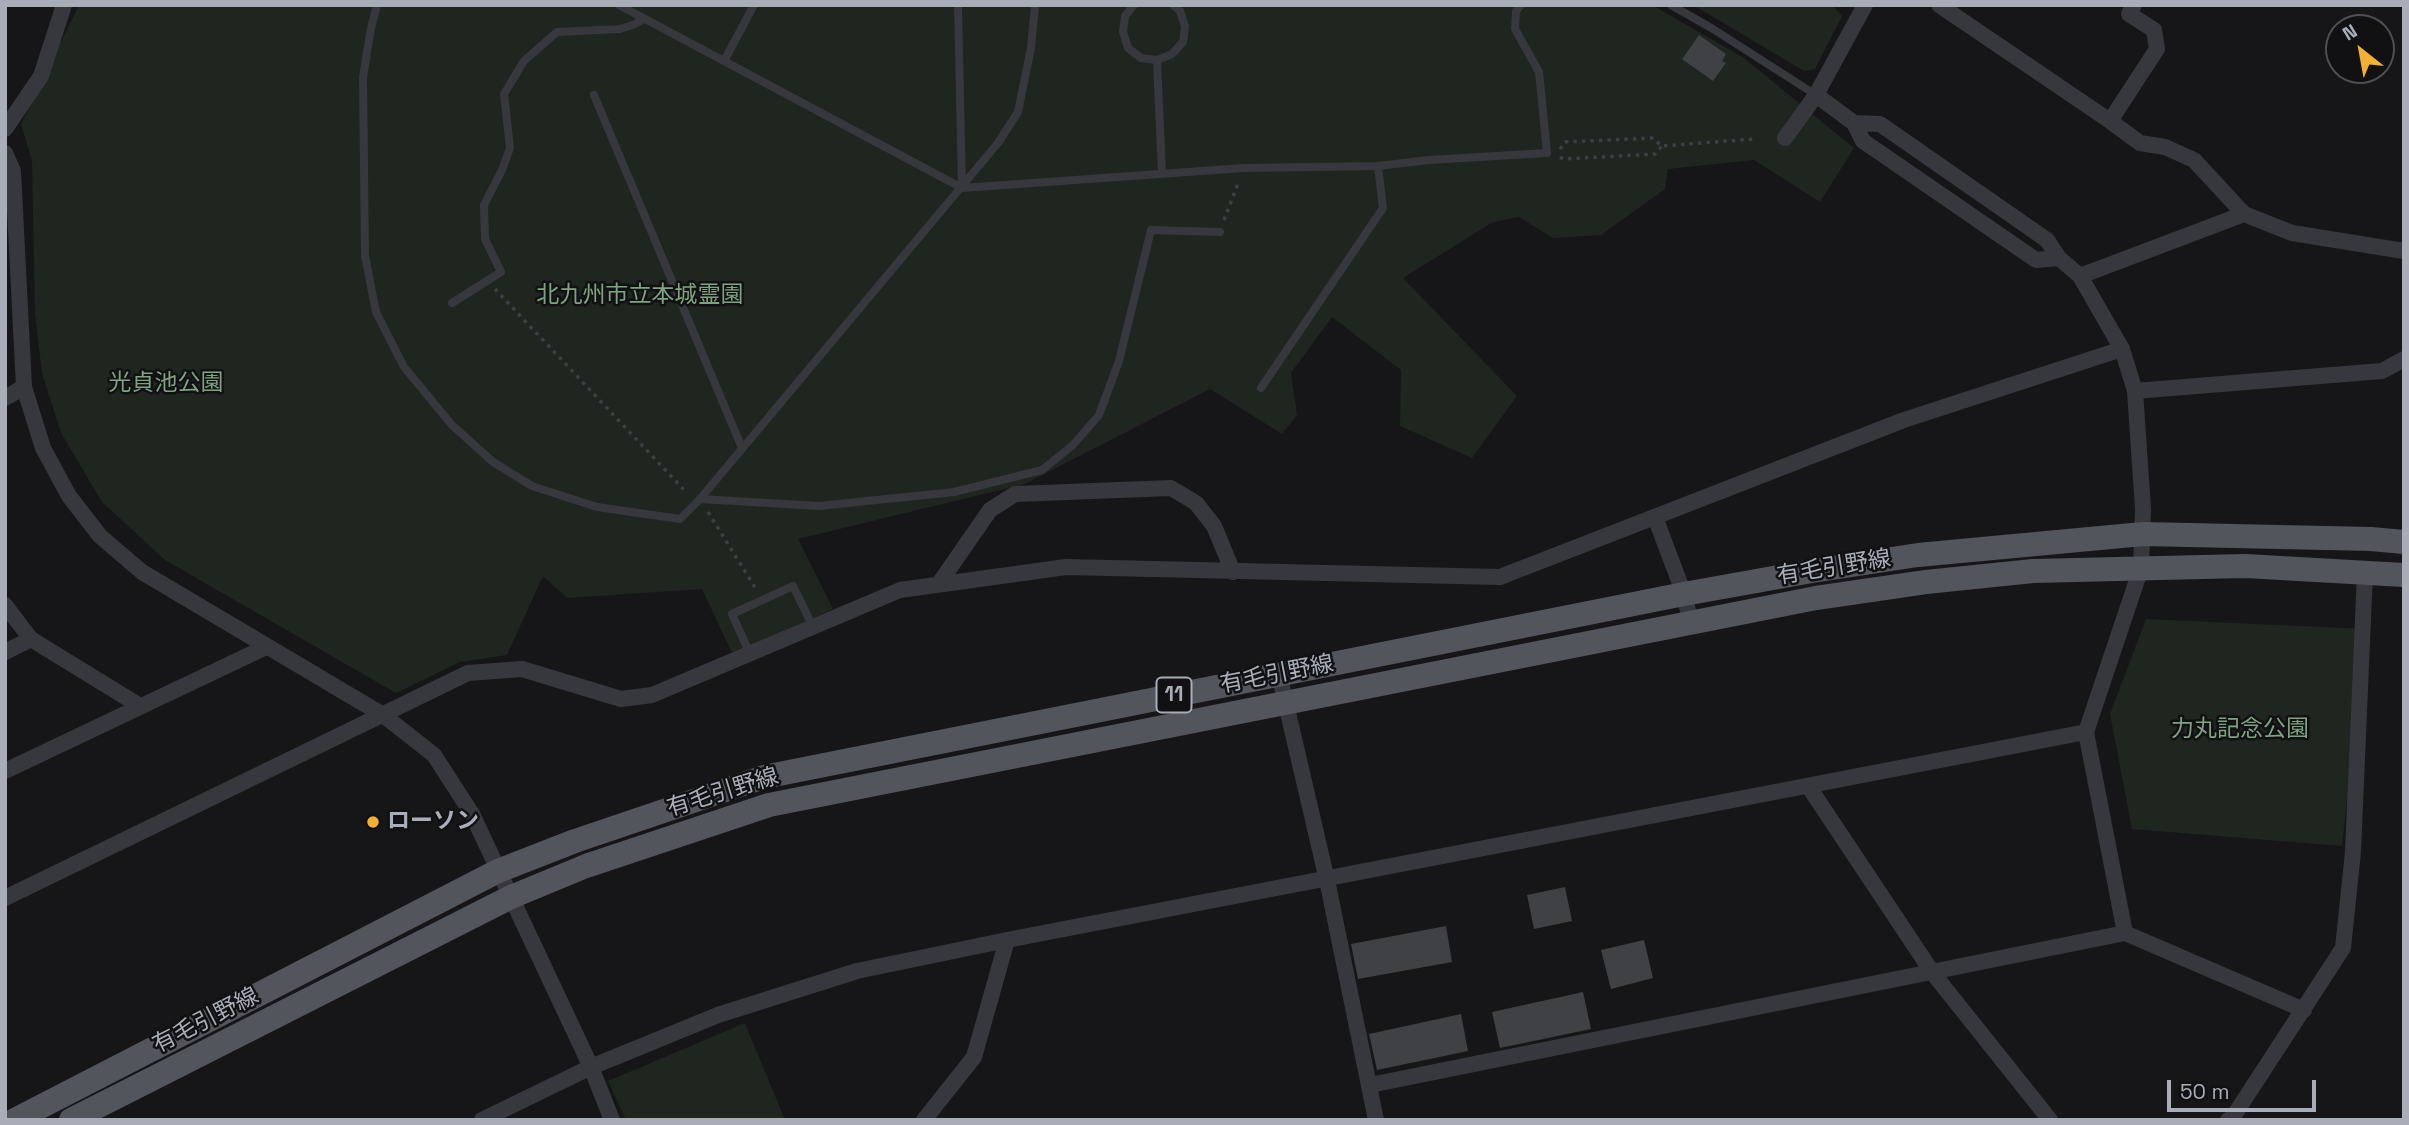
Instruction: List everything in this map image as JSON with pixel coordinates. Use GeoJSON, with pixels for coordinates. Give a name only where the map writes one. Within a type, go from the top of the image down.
{"type":"FeatureCollection","features":[{"type":"Feature","properties":{"kind":"main road","name":"有毛引野線"},"geometry":{"type":"LineString","coordinates":[[15,1120],[498,871],[575,841],[764,777],[1684,594],[1918,555],[2143,534],[2404,542]]}},
{"type":"Feature","properties":{"kind":"main road","name":"有毛引野線"},"geometry":{"type":"LineString","coordinates":[[71,1120],[511,897],[586,866],[769,806],[848,788],[1816,598],[1926,582],[2033,571],[2245,566],[2404,575]]}},
{"type":"Feature","properties":{"kind":"street"},"geometry":{"type":"LineString","coordinates":[[5,129],[41,76],[64,5]]}},
{"type":"Feature","properties":{"kind":"street"},"geometry":{"type":"LineString","coordinates":[[1939,5],[2140,143],[2165,147],[2194,160],[2244,214],[2292,233],[2404,251]]}},
{"type":"Feature","properties":{"kind":"street"},"geometry":{"type":"LineString","coordinates":[[1785,138],[1816,95],[1858,8]]}},
{"type":"Feature","properties":{"kind":"street"},"geometry":{"type":"LineString","coordinates":[[2109,121],[2157,49],[2154,30],[2127,8]]}},
{"type":"Feature","properties":{"kind":"street"},"geometry":{"type":"LineString","coordinates":[[1816,95],[1854,123],[1863,141],[2036,260],[2059,258]]}},
{"type":"Feature","properties":{"kind":"street"},"geometry":{"type":"LineString","coordinates":[[1854,123],[1880,124],[2047,240],[2059,258],[2080,276],[2122,349],[2135,391],[2143,534],[2141,568],[2086,732],[2125,933]]}},
{"type":"Feature","properties":{"kind":"street"},"geometry":{"type":"LineString","coordinates":[[5,153],[13,171],[24,387],[43,448],[69,496],[100,536],[142,572],[383,715],[434,755],[472,814],[591,1067],[612,1120]]}},
{"type":"Feature","properties":{"kind":"street"},"geometry":{"type":"LineString","coordinates":[[2080,276],[2244,214]]}},
{"type":"Feature","properties":{"kind":"street"},"geometry":{"type":"LineString","coordinates":[[5,898],[468,673],[522,669],[621,699],[652,695],[901,590],[1066,567],[1500,577],[1904,420],[2122,349]]}},
{"type":"Feature","properties":{"kind":"street"},"geometry":{"type":"LineString","coordinates":[[2135,391],[2382,371],[2404,359]]}},
{"type":"Feature","properties":{"kind":"street"},"geometry":{"type":"LineString","coordinates":[[5,398],[24,387]]}},
{"type":"Feature","properties":{"kind":"street"},"geometry":{"type":"LineString","coordinates":[[938,585],[990,510],[1015,494],[1171,488],[1196,503],[1214,526],[1233,572]]}},
{"type":"Feature","properties":{"kind":"street"},"geometry":{"type":"LineString","coordinates":[[1655,517],[1684,594],[1690,623]]}},
{"type":"Feature","properties":{"kind":"street"},"geometry":{"type":"LineString","coordinates":[[2228,1120],[2233,1117],[2343,948],[2353,852],[2365,572]]}},
{"type":"Feature","properties":{"kind":"street"},"geometry":{"type":"LineString","coordinates":[[5,605],[31,639],[140,706]]}},
{"type":"Feature","properties":{"kind":"street"},"geometry":{"type":"LineString","coordinates":[[5,652],[31,639]]}},
{"type":"Feature","properties":{"kind":"street"},"geometry":{"type":"LineString","coordinates":[[5,771],[266,647]]}},
{"type":"Feature","properties":{"kind":"street"},"geometry":{"type":"LineString","coordinates":[[1279,674],[1326,880],[1376,1120]]}},
{"type":"Feature","properties":{"kind":"street"},"geometry":{"type":"LineString","coordinates":[[482,1120],[591,1067],[718,1015],[857,971],[2086,732]]}},
{"type":"Feature","properties":{"kind":"street"},"geometry":{"type":"LineString","coordinates":[[1809,787],[1932,972],[2050,1120]]}},
{"type":"Feature","properties":{"kind":"street"},"geometry":{"type":"LineString","coordinates":[[1370,1085],[2125,933],[2304,1010]]}},
{"type":"Feature","properties":{"kind":"street"},"geometry":{"type":"LineString","coordinates":[[924,1120],[974,1057],[1007,940]]}},
{"type":"Feature","properties":{"kind":"lane"},"geometry":{"type":"LineString","coordinates":[[377,5],[363,77],[365,256],[376,312],[404,367],[452,425],[493,462],[532,486],[597,507],[680,520],[998,143],[1018,112],[1031,48],[1035,5]]}},
{"type":"Feature","properties":{"kind":"lane"},"geometry":{"type":"LineString","coordinates":[[619,5],[962,188],[1244,168],[1378,166],[1547,153],[1539,72],[1515,29],[1516,11],[1521,5]]}},
{"type":"Feature","properties":{"kind":"lane"},"geometry":{"type":"LineString","coordinates":[[724,61],[754,5]]}},
{"type":"Feature","properties":{"kind":"lane"},"geometry":{"type":"LineString","coordinates":[[957,5],[962,188]]}},
{"type":"Feature","properties":{"kind":"lane"},"geometry":{"type":"LineString","coordinates":[[1134,5],[1125,16],[1123,32],[1128,48],[1141,58],[1157,60],[1172,54],[1183,42],[1185,26],[1180,10],[1173,5]]}},
{"type":"Feature","properties":{"kind":"lane"},"geometry":{"type":"LineString","coordinates":[[1671,5],[1816,95]]}},
{"type":"Feature","properties":{"kind":"lane"},"geometry":{"type":"LineString","coordinates":[[452,303],[491,284],[501,272],[485,239],[484,205],[510,148],[504,94],[524,61],[557,32],[620,29],[644,19]]}},
{"type":"Feature","properties":{"kind":"lane"},"geometry":{"type":"LineString","coordinates":[[1157,60],[1162,174]]}},
{"type":"Feature","properties":{"kind":"lane"},"geometry":{"type":"LineString","coordinates":[[594,95],[742,448]]}},
{"type":"Feature","properties":{"kind":"lane"},"geometry":{"type":"LineString","coordinates":[[1261,388],[1383,208],[1378,166]]}},
{"type":"Feature","properties":{"kind":"lane"},"geometry":{"type":"LineString","coordinates":[[700,499],[819,506],[954,492],[1042,470],[1073,445],[1099,415],[1119,361],[1151,230],[1220,232]]}},
{"type":"Feature","properties":{"kind":"lane"},"geometry":{"type":"LineString","coordinates":[[750,654],[732,614],[793,586],[813,627]]}},
{"type":"Feature","properties":{"kind":"path"},"geometry":{"type":"LineString","coordinates":[[1662,146],[1655,154],[1563,159],[1556,153],[1565,142],[1652,138],[1662,146],[1754,139]]}},
{"type":"Feature","properties":{"kind":"path"},"geometry":{"type":"LineString","coordinates":[[1220,232],[1244,168]]}},
{"type":"Feature","properties":{"kind":"path"},"geometry":{"type":"LineString","coordinates":[[491,284],[693,500],[700,499],[762,600]]}},
{"type":"Feature","properties":{"kind":"green space","name":"北九州市立本城霊園"},"geometry":{"type":"Polygon","coordinates":[[[79,5],[1652,5],[1744,58],[1854,148],[1820,202],[1754,160],[1668,169],[1665,189],[1601,235],[1553,238],[1519,217],[1493,222],[1403,278],[1517,396],[1472,458],[1400,426],[1401,370],[1332,317],[1291,373],[1297,415],[1282,434],[1210,389],[1025,484],[798,539],[833,609],[733,655],[702,589],[567,598],[543,576],[507,655],[460,662],[396,693],[165,560],[102,502],[61,433],[42,373],[35,314],[32,161],[21,124],[79,5]]]}},
{"type":"Feature","properties":{"kind":"green space"},"geometry":{"type":"Polygon","coordinates":[[[1693,5],[1832,5],[1842,16],[1815,69],[1804,71],[1693,5]]]}},
{"type":"Feature","properties":{"kind":"green space","name":"力丸記念公園"},"geometry":{"type":"Polygon","coordinates":[[[2146,619],[2366,629],[2342,846],[2132,829],[2110,714],[2146,619]]]}},
{"type":"Feature","properties":{"kind":"green space"},"geometry":{"type":"Polygon","coordinates":[[[745,1023],[785,1120],[626,1120],[608,1081],[745,1023]]]}},
{"type":"Feature","properties":{"kind":"building"},"geometry":{"type":"Polygon","coordinates":[[[1699,35],[1726,54],[1722,61],[1726,63],[1713,81],[1682,59],[1699,35]]]}},
{"type":"Feature","properties":{"kind":"building"},"geometry":{"type":"Polygon","coordinates":[[[1565,887],[1572,921],[1534,929],[1527,895],[1565,887]]]}},
{"type":"Feature","properties":{"kind":"building"},"geometry":{"type":"Polygon","coordinates":[[[1446,926],[1452,962],[1358,979],[1351,944],[1446,926]]]}},
{"type":"Feature","properties":{"kind":"building"},"geometry":{"type":"Polygon","coordinates":[[[1644,940],[1653,978],[1611,989],[1601,950],[1644,940]]]}},
{"type":"Feature","properties":{"kind":"building"},"geometry":{"type":"Polygon","coordinates":[[[1583,992],[1591,1029],[1500,1048],[1492,1012],[1583,992]]]}},
{"type":"Feature","properties":{"kind":"building"},"geometry":{"type":"Polygon","coordinates":[[[1461,1014],[1468,1051],[1377,1070],[1369,1034],[1461,1014]]]}},
{"type":"Feature","properties":{"kind":"place","name":"ローソン"},"geometry":{"type":"Point","coordinates":[373,822]}},
{"type":"Feature","properties":{"kind":"park label","name":"光貞池公園"},"geometry":{"type":"Point","coordinates":[166,384]}}]}
